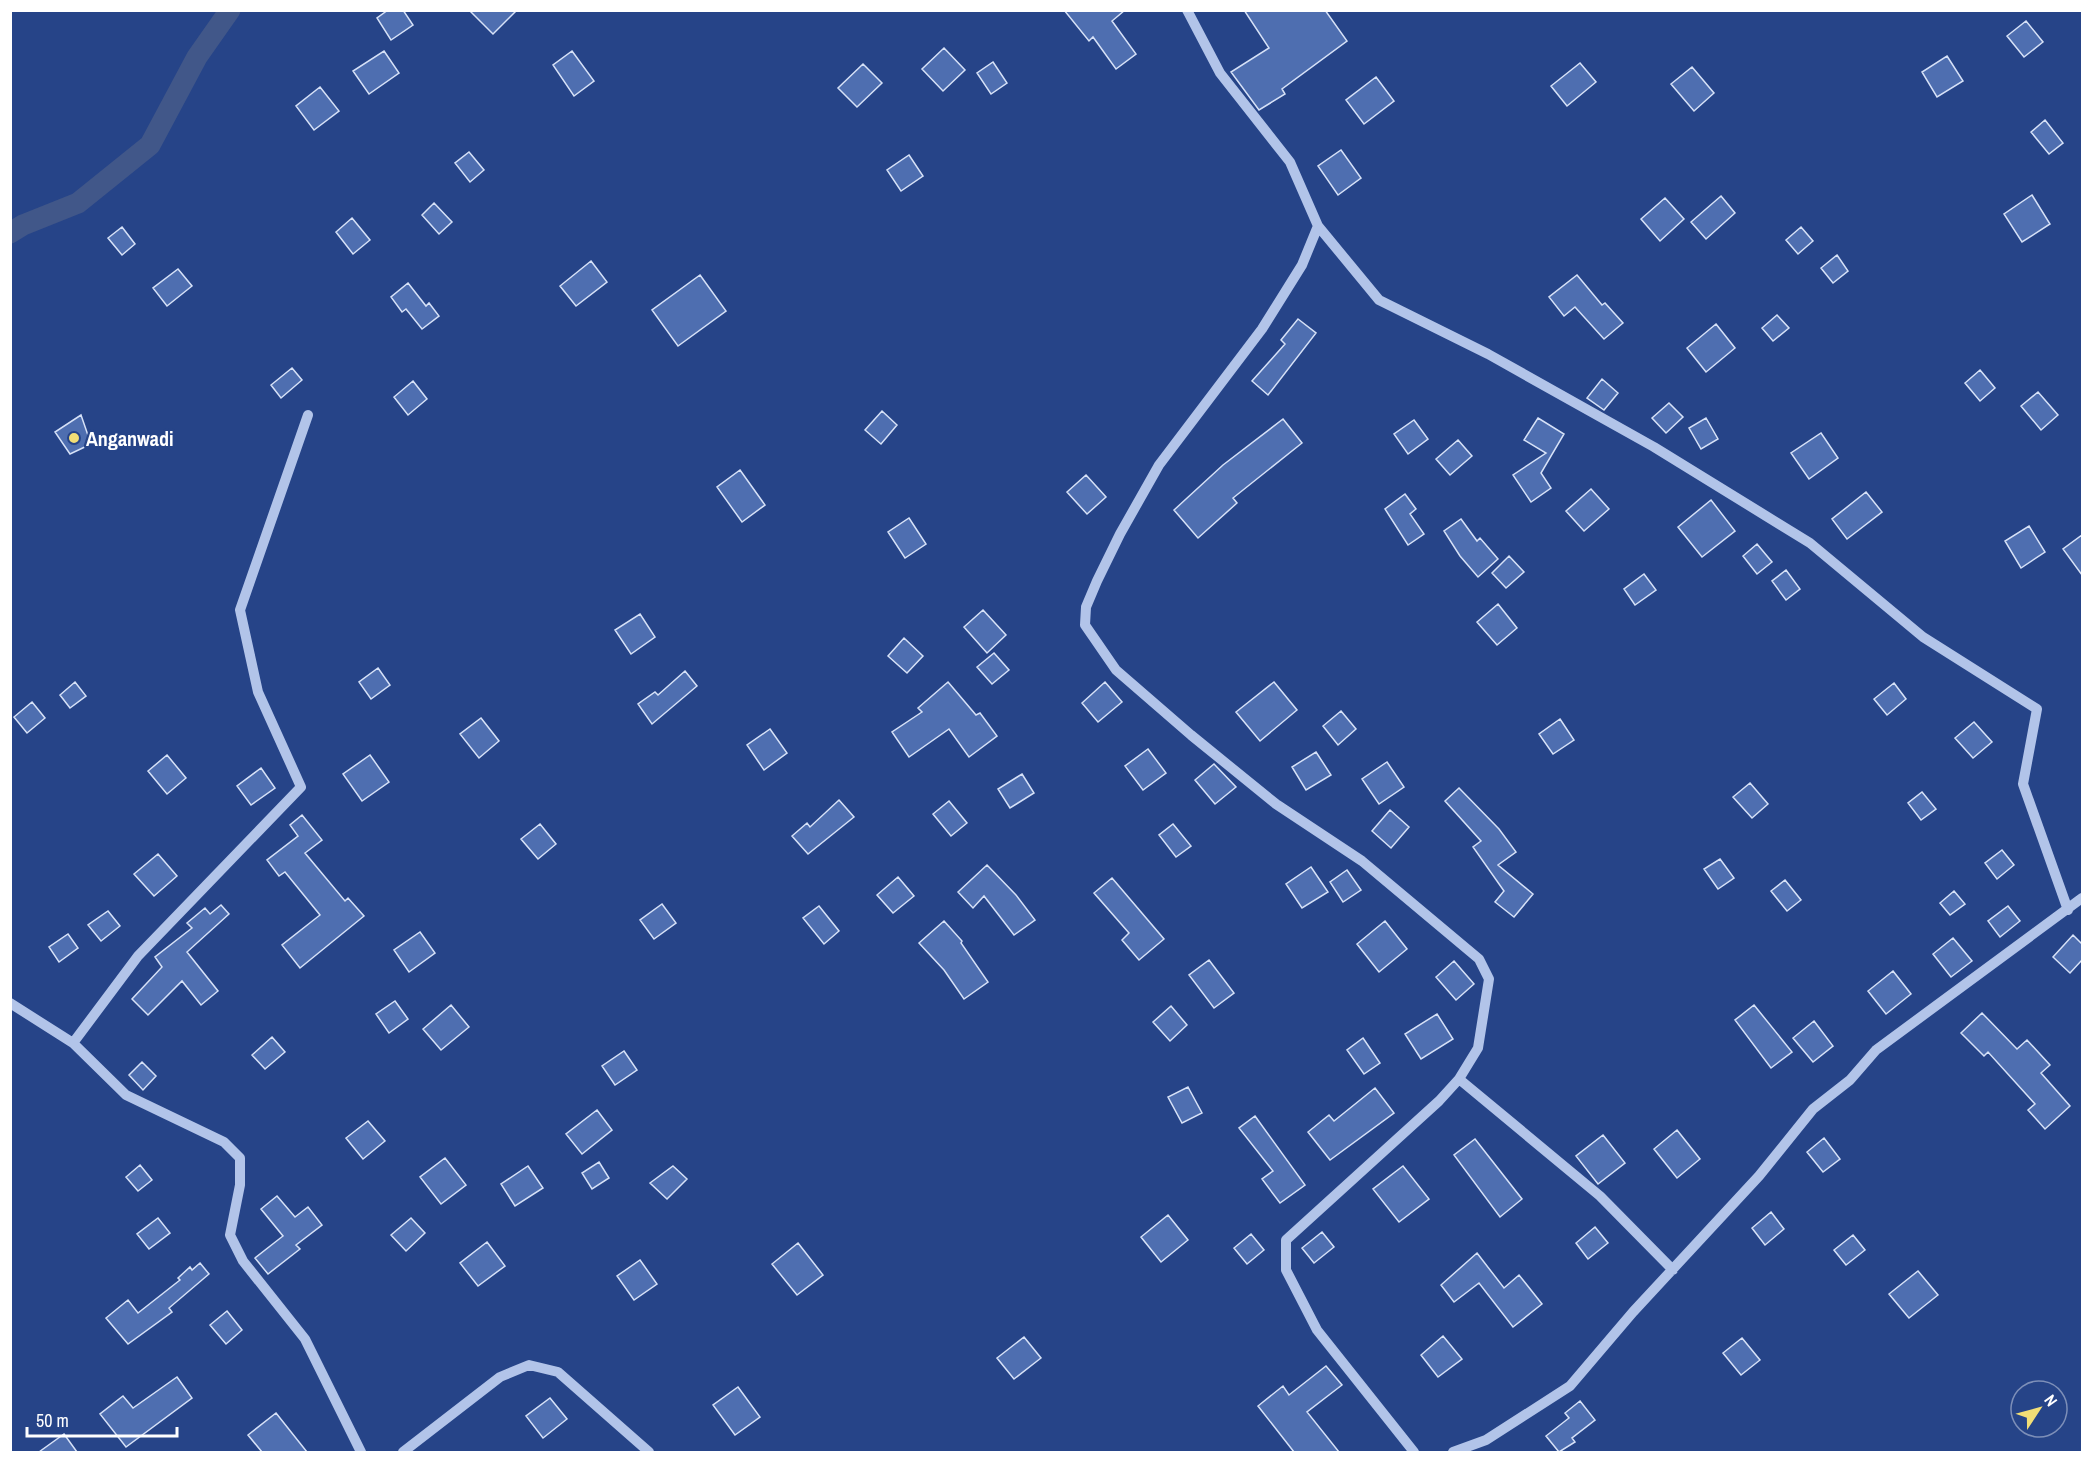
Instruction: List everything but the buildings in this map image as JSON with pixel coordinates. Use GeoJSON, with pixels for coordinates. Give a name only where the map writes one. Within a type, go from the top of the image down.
{"type":"FeatureCollection","features":[{"type":"Feature","properties":{"kind":"street"},"geometry":{"type":"LineString","coordinates":[[1187,10],[1220,73],[1290,162],[1318,226],[1379,300],[1488,354],[1654,447],[1810,543],[1923,637],[2037,709],[2023,784],[2068,910]]}},
{"type":"Feature","properties":{"kind":"street"},"geometry":{"type":"LineString","coordinates":[[1318,226],[1302,265],[1263,329],[1159,465],[1120,534],[1097,581],[1086,607],[1086,625],[1116,670],[1276,804],[1362,861],[1479,959],[1489,979],[1478,1048],[1459,1079],[1430,1109],[1286,1240],[1286,1270],[1317,1330],[1414,1452]]}},
{"type":"Feature","properties":{"kind":"street"},"geometry":{"type":"LineString","coordinates":[[73,1043],[138,956],[301,787],[258,692],[240,610],[308,415]]}},
{"type":"Feature","properties":{"kind":"street"},"geometry":{"type":"LineString","coordinates":[[1453,1452],[1486,1440],[1570,1386],[1633,1312],[1760,1176],[1813,1109],[1850,1080],[1876,1050],[2082,898]]}},
{"type":"Feature","properties":{"kind":"street"},"geometry":{"type":"LineString","coordinates":[[10,1003],[73,1043],[126,1095],[224,1142],[240,1158],[240,1185],[230,1235],[243,1261],[305,1339],[361,1452]]}},
{"type":"Feature","properties":{"kind":"street"},"geometry":{"type":"LineString","coordinates":[[1459,1079],[1600,1196],[1673,1270]]}},
{"type":"Feature","properties":{"kind":"street"},"geometry":{"type":"LineString","coordinates":[[403,1452],[500,1377],[529,1365],[558,1372],[649,1452]]}},
{"type":"Feature","properties":{"kind":"waterway"},"geometry":{"type":"LineString","coordinates":[[10,233],[23,225],[78,203],[150,145],[197,57],[230,10]]}},
{"type":"Feature","properties":{"kind":"place","name":"Anganwadi"},"geometry":{"type":"Point","coordinates":[74,438]}}]}
